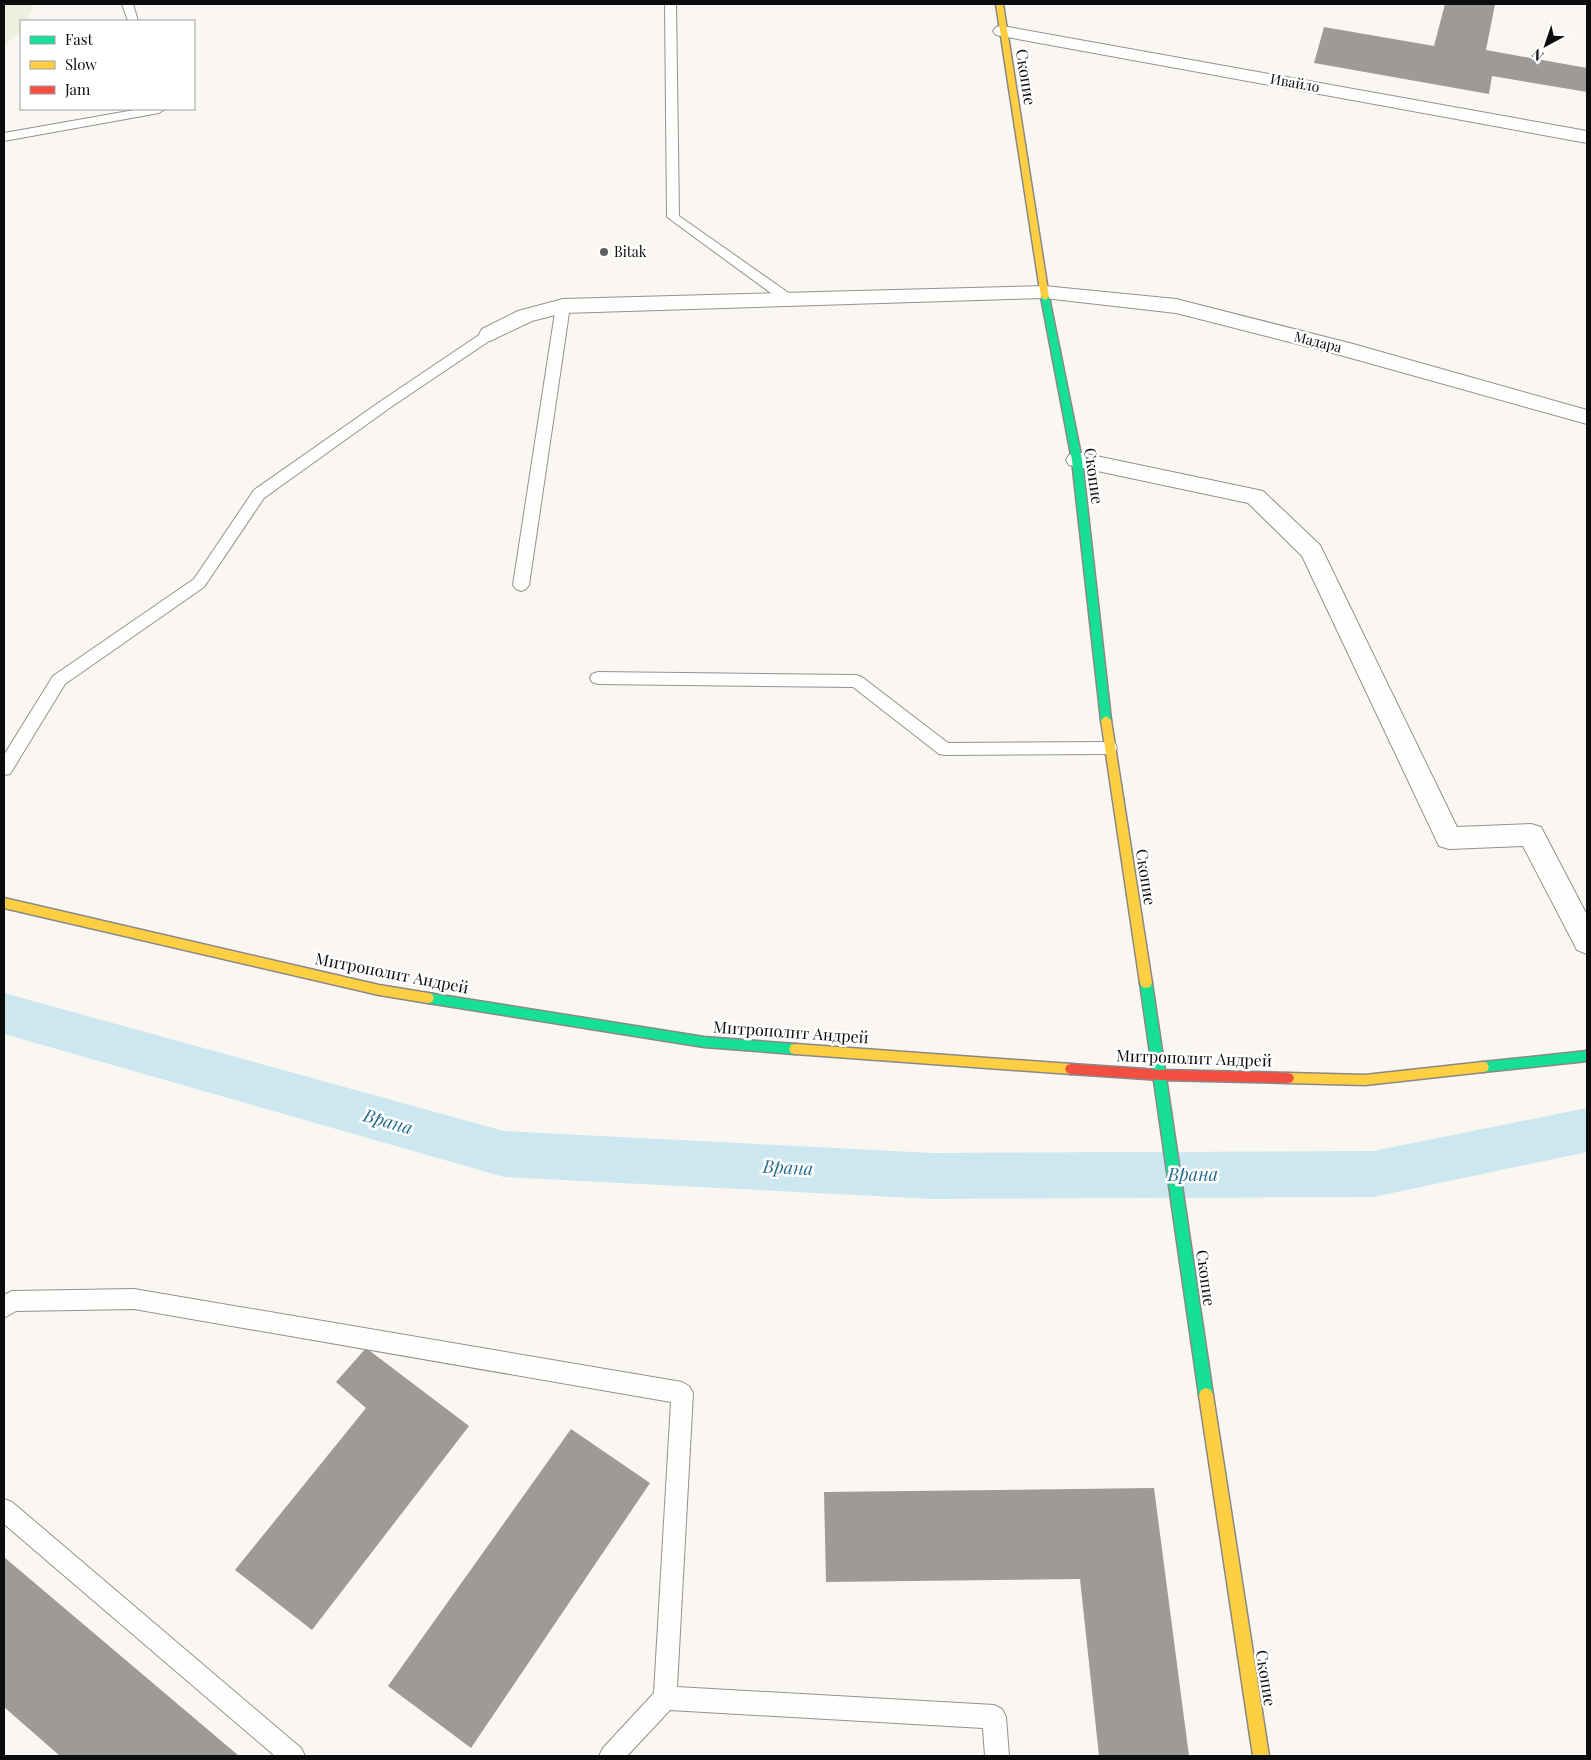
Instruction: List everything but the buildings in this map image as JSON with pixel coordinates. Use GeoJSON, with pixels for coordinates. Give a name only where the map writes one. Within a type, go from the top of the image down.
{"type":"FeatureCollection","features":[{"type":"Feature","properties":{"kind":"street","name":"Скопие"},"geometry":{"type":"LineString","coordinates":[[999,4],[1044,292],[1077,460],[1109,748],[1166,1107],[1203,1378],[1261,1756]]}},
{"type":"Feature","properties":{"kind":"street","name":"Ивайло"},"geometry":{"type":"LineString","coordinates":[[1002,31],[1587,137]]}},
{"type":"Feature","properties":{"kind":"street","name":"Мадара"},"geometry":{"type":"LineString","coordinates":[[490,334],[525,316],[563,306],[1044,292],[1176,306],[1345,349],[1587,417]]}},
{"type":"Feature","properties":{"kind":"street"},"geometry":{"type":"LineString","coordinates":[[1077,460],[1255,497],[1312,551],[1448,838],[1531,835],[1587,942]]}},
{"type":"Feature","properties":{"kind":"street","name":"Митрополит Андрей"},"geometry":{"type":"LineString","coordinates":[[4,903],[379,990],[704,1042],[1161,1075],[1365,1080],[1587,1056]]}},
{"type":"Feature","properties":{"kind":"lane"},"geometry":{"type":"LineString","coordinates":[[128,4],[133,20]]}},
{"type":"Feature","properties":{"kind":"lane"},"geometry":{"type":"LineString","coordinates":[[670,4],[673,217],[788,299]]}},
{"type":"Feature","properties":{"kind":"lane"},"geometry":{"type":"LineString","coordinates":[[4,137],[153,110]]}},
{"type":"Feature","properties":{"kind":"lane"},"geometry":{"type":"LineString","coordinates":[[521,585],[563,306]]}},
{"type":"Feature","properties":{"kind":"lane"},"geometry":{"type":"LineString","coordinates":[[4,769],[59,680],[199,583],[259,494],[386,404],[490,334]]}},
{"type":"Feature","properties":{"kind":"lane"},"geometry":{"type":"LineString","coordinates":[[598,678],[856,681],[945,749],[1109,748]]}},
{"type":"Feature","properties":{"kind":"lane"},"geometry":{"type":"LineString","coordinates":[[4,1308],[12,1301],[134,1299],[682,1393],[665,1698],[611,1756]]}},
{"type":"Feature","properties":{"kind":"lane"},"geometry":{"type":"LineString","coordinates":[[4,1510],[293,1756]]}},
{"type":"Feature","properties":{"kind":"lane"},"geometry":{"type":"LineString","coordinates":[[665,1698],[994,1717],[997,1756]]}},
{"type":"Feature","properties":{"kind":"green space"},"geometry":{"type":"Polygon","coordinates":[[[4,4],[34,4],[27,20],[20,20],[20,32],[4,46],[4,4]]]}},
{"type":"Feature","properties":{"kind":"waterway","name":"Врана"},"geometry":{"type":"LineString","coordinates":[[4,1014],[504,1154],[933,1176],[1373,1174],[1587,1130]]}},
{"type":"Feature","properties":{"kind":"traffic: fast"},"geometry":{"type":"LineString","coordinates":[[1045,297],[1077,460],[1106,720]]}},
{"type":"Feature","properties":{"kind":"traffic: fast"},"geometry":{"type":"LineString","coordinates":[[1146,983],[1206,1395]]}},
{"type":"Feature","properties":{"kind":"traffic: fast"},"geometry":{"type":"LineString","coordinates":[[428,998],[704,1042],[795,1049]]}},
{"type":"Feature","properties":{"kind":"traffic: fast"},"geometry":{"type":"LineString","coordinates":[[1483,1067],[1587,1056]]}},
{"type":"Feature","properties":{"kind":"traffic: slow"},"geometry":{"type":"LineString","coordinates":[[999,4],[1045,297]]}},
{"type":"Feature","properties":{"kind":"traffic: slow"},"geometry":{"type":"LineString","coordinates":[[1106,720],[1146,983]]}},
{"type":"Feature","properties":{"kind":"traffic: slow"},"geometry":{"type":"LineString","coordinates":[[4,903],[379,990],[428,998]]}},
{"type":"Feature","properties":{"kind":"traffic: slow"},"geometry":{"type":"LineString","coordinates":[[795,1049],[1071,1069]]}},
{"type":"Feature","properties":{"kind":"traffic: slow"},"geometry":{"type":"LineString","coordinates":[[1288,1078],[1365,1080],[1483,1067]]}},
{"type":"Feature","properties":{"kind":"traffic: slow"},"geometry":{"type":"LineString","coordinates":[[1206,1395],[1261,1756]]}},
{"type":"Feature","properties":{"kind":"traffic: jam"},"geometry":{"type":"LineString","coordinates":[[1071,1069],[1161,1075],[1288,1078]]}},
{"type":"Feature","properties":{"kind":"place","name":"Bitak"},"geometry":{"type":"Point","coordinates":[604,252]}}]}
